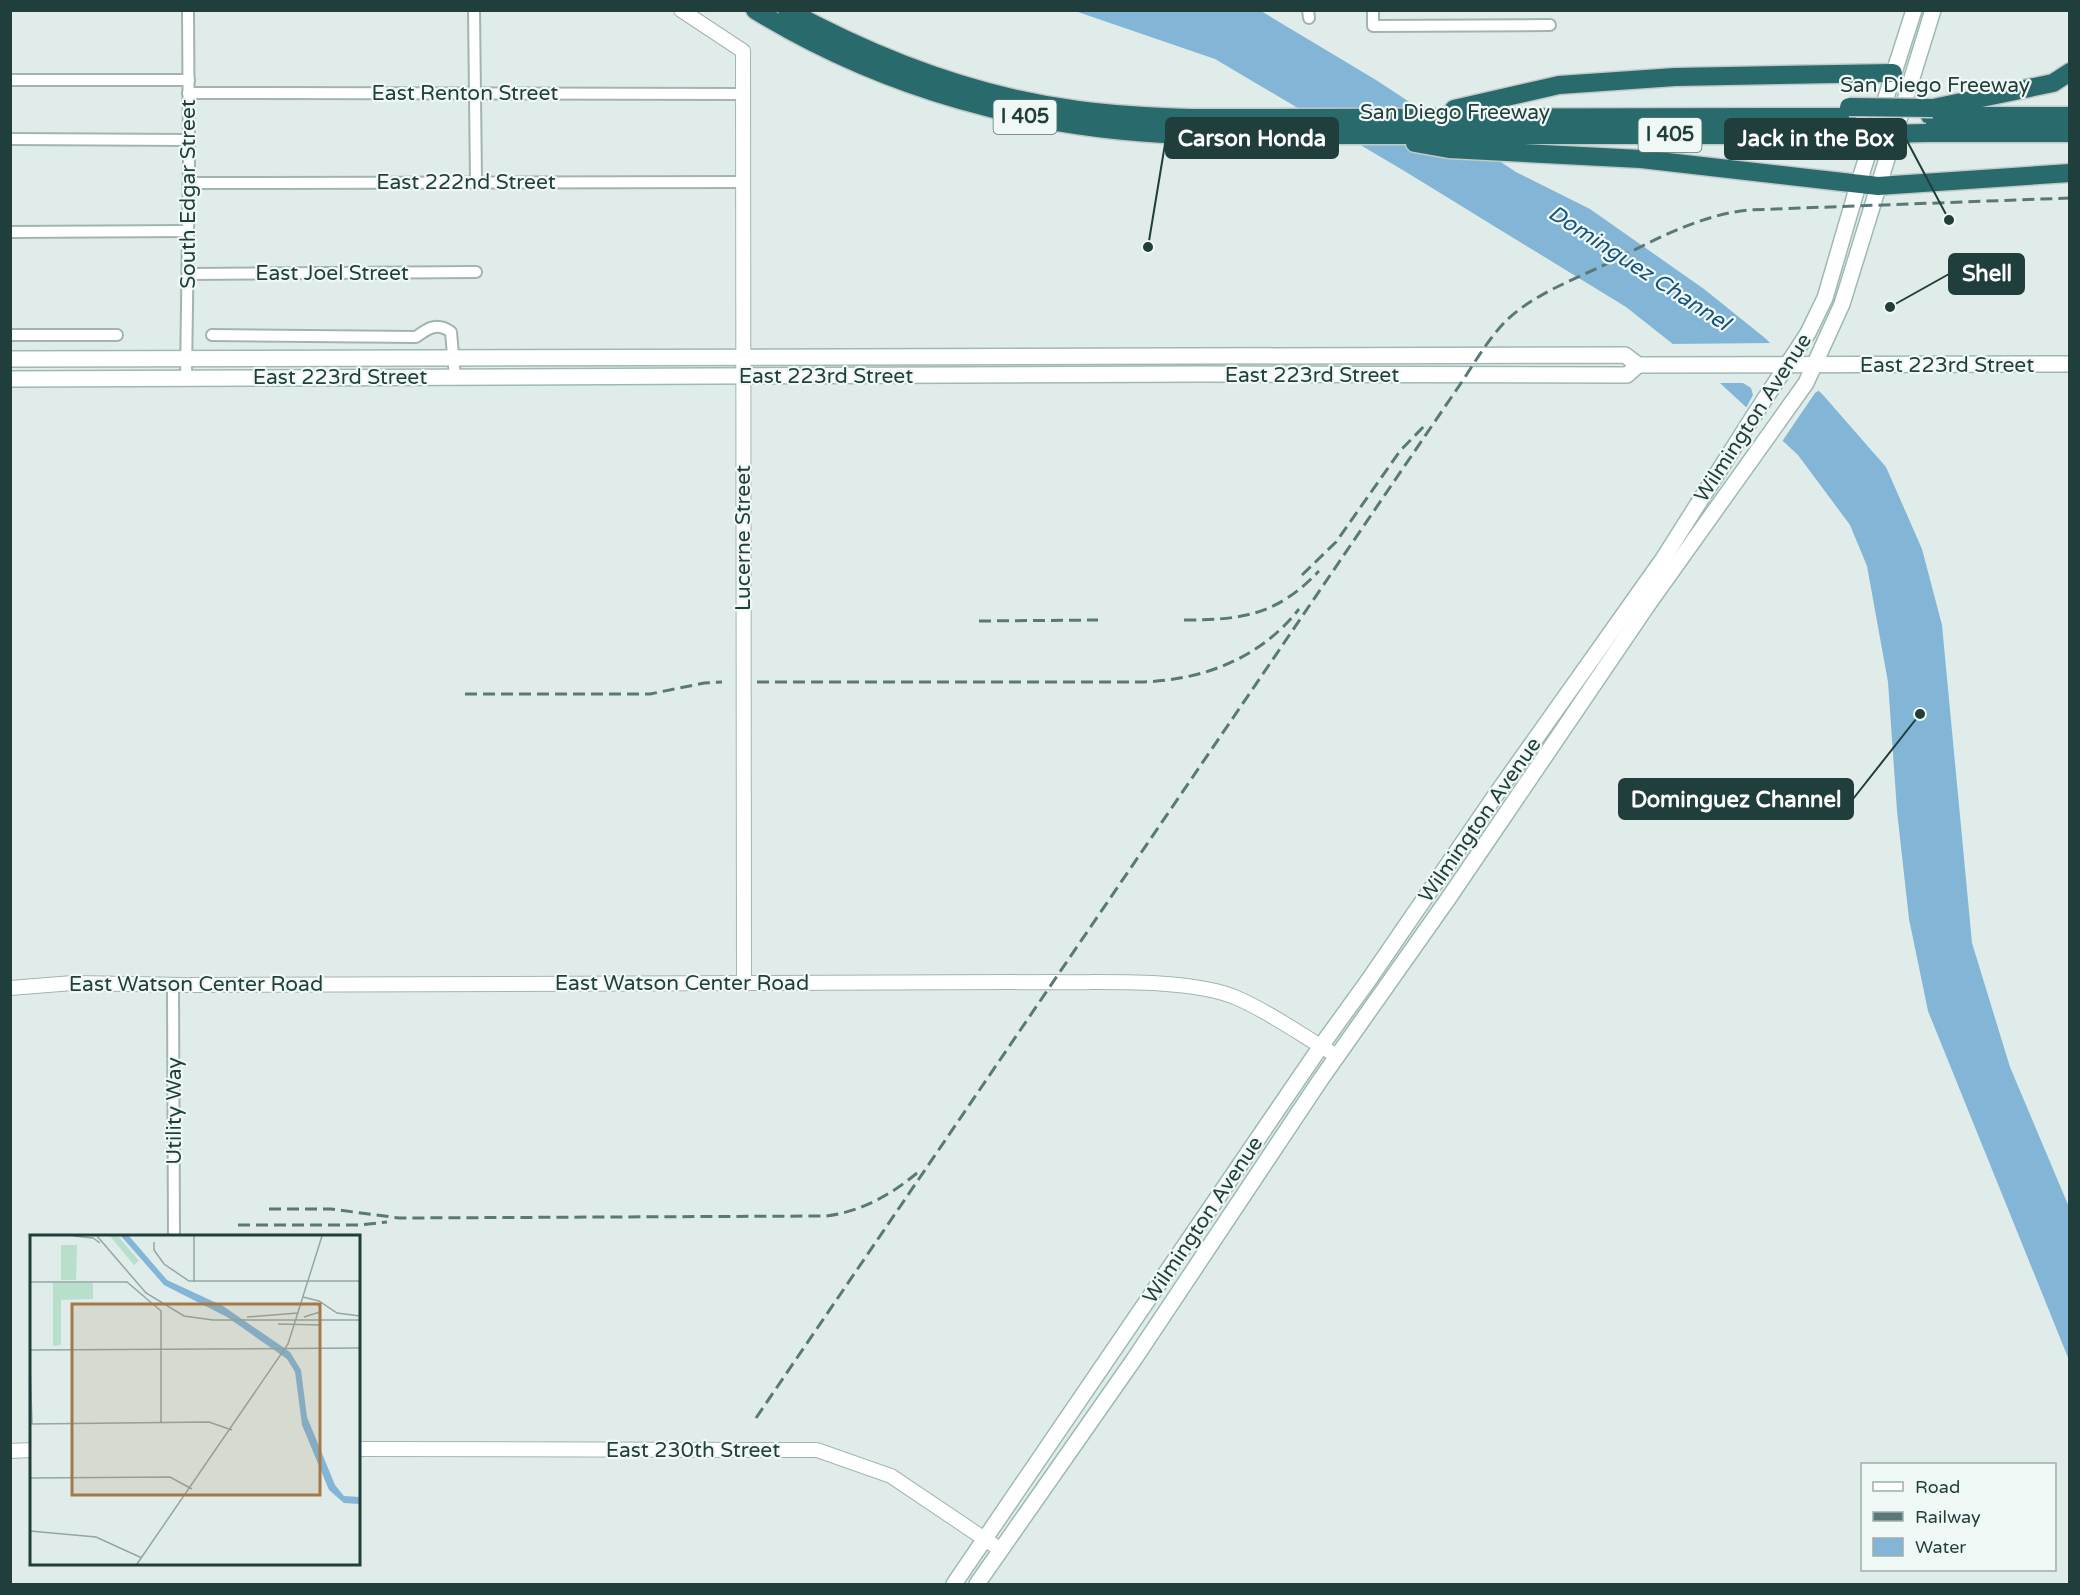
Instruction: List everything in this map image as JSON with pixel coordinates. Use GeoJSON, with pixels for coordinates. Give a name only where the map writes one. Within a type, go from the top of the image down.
{"type":"FeatureCollection","features":[{"type":"Feature","properties":{"kind":"highway","name":"San Diego Freeway"},"geometry":{"type":"LineString","coordinates":[[754,10],[811,42],[900,81],[968,103],[1012,114],[1075,125],[1146,133],[1499,135],[1845,121],[1930,120],[2070,107]]}},
{"type":"Feature","properties":{"kind":"highway"},"geometry":{"type":"LineString","coordinates":[[772,10],[853,51],[904,72],[997,101],[1054,111],[1165,124],[1285,117]]}},
{"type":"Feature","properties":{"kind":"highway"},"geometry":{"type":"LineString","coordinates":[[787,10],[856,45],[923,72],[986,92],[1076,110],[1166,117],[1476,121],[1845,121]]}},
{"type":"Feature","properties":{"kind":"highway","name":"San Diego Freeway"},"geometry":{"type":"LineString","coordinates":[[808,10],[866,39],[938,67],[1018,89],[1074,100],[1111,104],[1190,108],[1285,117],[1454,109],[1845,121],[1930,120],[2070,133]]}},
{"type":"Feature","properties":{"kind":"highway"},"geometry":{"type":"LineString","coordinates":[[1930,120],[2053,83],[2070,72]]}},
{"type":"Feature","properties":{"kind":"highway"},"geometry":{"type":"LineString","coordinates":[[1454,109],[1559,85],[1675,77],[1893,73]]}},
{"type":"Feature","properties":{"kind":"highway"},"geometry":{"type":"LineString","coordinates":[[1930,120],[2070,116]]}},
{"type":"Feature","properties":{"kind":"highway"},"geometry":{"type":"LineString","coordinates":[[1930,120],[2070,123]]}},
{"type":"Feature","properties":{"kind":"highway"},"geometry":{"type":"LineString","coordinates":[[1363,134],[1449,149],[1688,163],[1858,185],[1918,184],[2070,173]]}},
{"type":"Feature","properties":{"kind":"main road","name":"Wilmington Avenue"},"geometry":{"type":"LineString","coordinates":[[954,1584],[1321,1047],[1663,560],[1802,343],[1825,298],[1858,185],[1914,10]]}},
{"type":"Feature","properties":{"kind":"main road","name":"Wilmington Avenue"},"geometry":{"type":"LineString","coordinates":[[977,1584],[1135,1358],[1337,1056],[1819,364],[1842,304],[1933,10]]}},
{"type":"Feature","properties":{"kind":"main road"},"geometry":{"type":"LineString","coordinates":[[1840,247],[1857,255]]}},
{"type":"Feature","properties":{"kind":"main road","name":"East 223rd Street"},"geometry":{"type":"LineString","coordinates":[[10,359],[1625,355],[1638,365],[2070,364]]}},
{"type":"Feature","properties":{"kind":"main road","name":"East 223rd Street"},"geometry":{"type":"LineString","coordinates":[[10,379],[455,376],[1627,375],[1638,365]]}},
{"type":"Feature","properties":{"kind":"main road"},"geometry":{"type":"LineString","coordinates":[[1538,736],[1552,745]]}},
{"type":"Feature","properties":{"kind":"street","name":"South Edgar Street"},"geometry":{"type":"LineString","coordinates":[[186,377],[189,183],[188,10]]}},
{"type":"Feature","properties":{"kind":"street"},"geometry":{"type":"LineString","coordinates":[[474,10],[476,181]]}},
{"type":"Feature","properties":{"kind":"street","name":"Lucerne Street"},"geometry":{"type":"LineString","coordinates":[[681,10],[743,51],[744,983]]}},
{"type":"Feature","properties":{"kind":"street"},"geometry":{"type":"LineString","coordinates":[[1373,10],[1373,26],[1550,25]]}},
{"type":"Feature","properties":{"kind":"street"},"geometry":{"type":"LineString","coordinates":[[10,80],[189,80]]}},
{"type":"Feature","properties":{"kind":"street","name":"East Renton Street"},"geometry":{"type":"LineString","coordinates":[[188,93],[742,94]]}},
{"type":"Feature","properties":{"kind":"street"},"geometry":{"type":"LineString","coordinates":[[10,139],[189,140]]}},
{"type":"Feature","properties":{"kind":"street","name":"East 222nd Street"},"geometry":{"type":"LineString","coordinates":[[189,183],[742,182]]}},
{"type":"Feature","properties":{"kind":"street"},"geometry":{"type":"LineString","coordinates":[[10,232],[188,231]]}},
{"type":"Feature","properties":{"kind":"street","name":"East Joel Street"},"geometry":{"type":"LineString","coordinates":[[188,273],[476,272]]}},
{"type":"Feature","properties":{"kind":"street"},"geometry":{"type":"LineString","coordinates":[[212,335],[416,337],[428,328],[444,327],[451,332],[455,376]]}},
{"type":"Feature","properties":{"kind":"street"},"geometry":{"type":"LineString","coordinates":[[10,335],[117,335]]}},
{"type":"Feature","properties":{"kind":"street","name":"East Watson Center Road"},"geometry":{"type":"LineString","coordinates":[[10,988],[73,983],[173,985],[1053,982],[1150,984],[1197,988],[1235,997],[1264,1011],[1337,1056]]}},
{"type":"Feature","properties":{"kind":"street","name":"Utility Way"},"geometry":{"type":"LineString","coordinates":[[173,985],[174,1235]]}},
{"type":"Feature","properties":{"kind":"street","name":"East 230th Street"},"geometry":{"type":"LineString","coordinates":[[360,1449],[817,1450],[891,1476],[1001,1550]]}},
{"type":"Feature","properties":{"kind":"street"},"geometry":{"type":"LineString","coordinates":[[10,1450],[30,1450]]}},
{"type":"Feature","properties":{"kind":"water","name":"Dominguez Channel"},"geometry":{"type":"Polygon","coordinates":[[[1075,11],[1261,11],[1376,80],[1516,172],[1590,209],[1704,289],[1765,338],[1823,395],[1886,467],[1922,549],[1942,625],[1972,943],[2010,1067],[2069,1207],[2069,1360],[1928,1011],[1909,919],[1897,811],[1888,682],[1867,566],[1850,525],[1798,455],[1707,371],[1626,307],[1406,172],[1215,59],[1075,11]]]}},
{"type":"Feature","properties":{"kind":"pier"},"geometry":{"type":"Polygon","coordinates":[[[1775,343],[1821,389],[1815,393],[1781,443],[1745,410],[1753,395],[1751,388],[1743,383],[1716,383],[1668,344],[1775,343]]]}},
{"type":"Feature","properties":{"kind":"railway"},"geometry":{"type":"LineString","coordinates":[[756,1418],[1481,352],[1508,319],[1518,310],[1552,290],[1654,240],[1709,218],[1728,213],[1748,210],[2070,198]]}},
{"type":"Feature","properties":{"kind":"railway"},"geometry":{"type":"LineString","coordinates":[[1302,575],[1336,542],[1400,451],[1427,423]]}},
{"type":"Feature","properties":{"kind":"railway"},"geometry":{"type":"LineString","coordinates":[[1184,620],[1224,619],[1258,612],[1288,597],[1304,586],[1319,571]]}},
{"type":"Feature","properties":{"kind":"railway"},"geometry":{"type":"LineString","coordinates":[[757,682],[1162,681],[1207,672],[1248,654],[1266,641],[1299,609]]}},
{"type":"Feature","properties":{"kind":"railway"},"geometry":{"type":"LineString","coordinates":[[979,621],[1098,620]]}},
{"type":"Feature","properties":{"kind":"railway"},"geometry":{"type":"LineString","coordinates":[[465,694],[650,694],[704,683],[722,682]]}},
{"type":"Feature","properties":{"kind":"railway"},"geometry":{"type":"LineString","coordinates":[[269,1209],[331,1209],[399,1218],[826,1216],[851,1211],[874,1201],[917,1173]]}},
{"type":"Feature","properties":{"kind":"railway"},"geometry":{"type":"LineString","coordinates":[[238,1225],[360,1225],[387,1222]]}},
{"type":"Feature","properties":{"kind":"place","name":"Jack in the Box"},"geometry":{"type":"Point","coordinates":[1949,220]}},
{"type":"Feature","properties":{"kind":"place","name":"Carson Honda"},"geometry":{"type":"Point","coordinates":[1148,247]}},
{"type":"Feature","properties":{"kind":"place","name":"Shell"},"geometry":{"type":"Point","coordinates":[1890,307]}},
{"type":"Feature","properties":{"kind":"place","name":"Dominguez Channel"},"geometry":{"type":"Point","coordinates":[1920,714]}}]}
